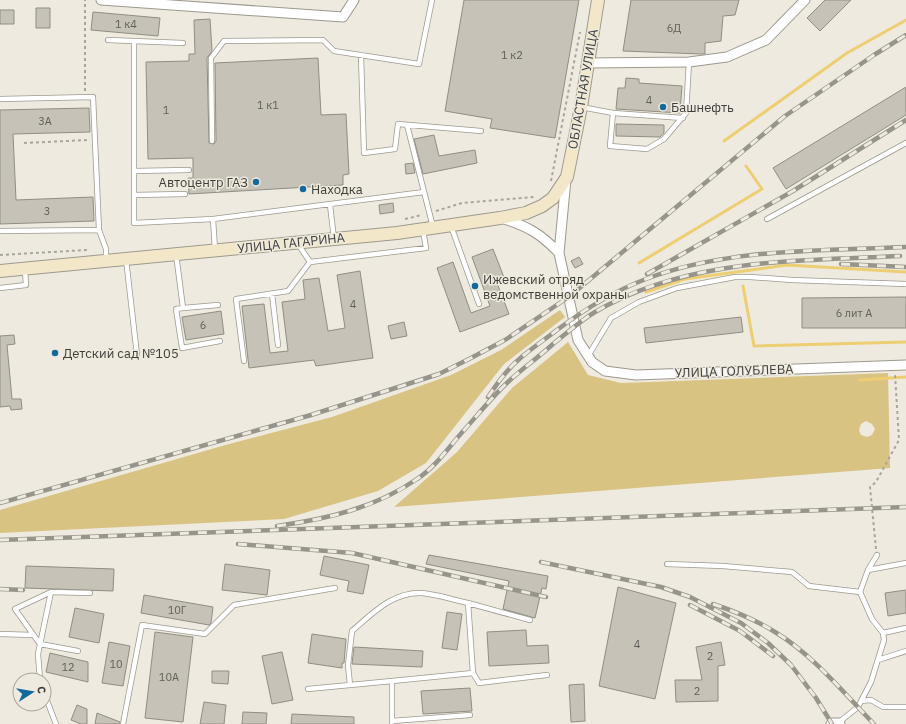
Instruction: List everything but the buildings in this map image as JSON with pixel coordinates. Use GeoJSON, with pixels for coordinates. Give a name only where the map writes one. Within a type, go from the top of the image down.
{"type":"FeatureCollection","features":[{"type":"Feature","properties":{"kind":"main road","name":"ОБЛАСТНАЯ УЛИЦА"},"geometry":{"type":"LineString","coordinates":[[566,177],[581,107],[598,0]]}},
{"type":"Feature","properties":{"kind":"main road","name":"УЛИЦА ГАГАРИНА"},"geometry":{"type":"LineString","coordinates":[[0,271],[334,239],[500,218],[526,213],[542,206],[553,198],[566,177]]}},
{"type":"Feature","properties":{"kind":"street"},"geometry":{"type":"LineString","coordinates":[[101,0],[343,17],[354,0]]}},
{"type":"Feature","properties":{"kind":"street"},"geometry":{"type":"LineString","coordinates":[[587,63],[689,62],[727,57],[766,40],[805,0]]}},
{"type":"Feature","properties":{"kind":"street"},"geometry":{"type":"LineString","coordinates":[[559,253],[566,177]]}},
{"type":"Feature","properties":{"kind":"street"},"geometry":{"type":"LineString","coordinates":[[500,218],[532,230],[544,237],[559,253]]}},
{"type":"Feature","properties":{"kind":"street","name":"УЛИЦА ГОЛУБЛЕВА"},"geometry":{"type":"LineString","coordinates":[[559,253],[578,340],[592,362],[605,371],[636,375],[906,365]]}},
{"type":"Feature","properties":{"kind":"lane"},"geometry":{"type":"LineString","coordinates":[[212,141],[211,58],[224,41],[323,40],[334,51],[419,64],[432,0]]}},
{"type":"Feature","properties":{"kind":"lane"},"geometry":{"type":"LineString","coordinates":[[108,40],[183,43]]}},
{"type":"Feature","properties":{"kind":"lane"},"geometry":{"type":"LineString","coordinates":[[134,41],[134,223],[213,219],[424,192]]}},
{"type":"Feature","properties":{"kind":"lane"},"geometry":{"type":"LineString","coordinates":[[361,55],[364,153],[395,149],[398,124],[481,132]]}},
{"type":"Feature","properties":{"kind":"lane"},"geometry":{"type":"LineString","coordinates":[[612,113],[610,146],[647,148],[664,138],[686,113],[689,62]]}},
{"type":"Feature","properties":{"kind":"lane"},"geometry":{"type":"LineString","coordinates":[[0,99],[93,97],[99,230],[106,249],[106,261]]}},
{"type":"Feature","properties":{"kind":"lane"},"geometry":{"type":"LineString","coordinates":[[581,107],[612,113],[683,118]]}},
{"type":"Feature","properties":{"kind":"lane"},"geometry":{"type":"LineString","coordinates":[[244,361],[236,299],[288,291],[310,262],[426,248],[430,212],[407,125]]}},
{"type":"Feature","properties":{"kind":"lane"},"geometry":{"type":"LineString","coordinates":[[767,219],[906,143]]}},
{"type":"Feature","properties":{"kind":"lane"},"geometry":{"type":"LineString","coordinates":[[134,171],[189,170]]}},
{"type":"Feature","properties":{"kind":"lane"},"geometry":{"type":"LineString","coordinates":[[134,194],[185,194]]}},
{"type":"Feature","properties":{"kind":"lane"},"geometry":{"type":"LineString","coordinates":[[330,205],[334,239]]}},
{"type":"Feature","properties":{"kind":"lane"},"geometry":{"type":"LineString","coordinates":[[213,219],[215,250]]}},
{"type":"Feature","properties":{"kind":"lane"},"geometry":{"type":"LineString","coordinates":[[450,225],[479,304]]}},
{"type":"Feature","properties":{"kind":"lane"},"geometry":{"type":"LineString","coordinates":[[0,231],[99,230]]}},
{"type":"Feature","properties":{"kind":"lane"},"geometry":{"type":"LineString","coordinates":[[297,242],[310,262]]}},
{"type":"Feature","properties":{"kind":"lane"},"geometry":{"type":"LineString","coordinates":[[176,254],[183,308]]}},
{"type":"Feature","properties":{"kind":"lane"},"geometry":{"type":"LineString","coordinates":[[126,259],[137,355]]}},
{"type":"Feature","properties":{"kind":"lane"},"geometry":{"type":"LineString","coordinates":[[0,288],[26,285],[25,269]]}},
{"type":"Feature","properties":{"kind":"lane"},"geometry":{"type":"LineString","coordinates":[[588,356],[611,318],[639,302],[677,288],[735,277],[906,284]]}},
{"type":"Feature","properties":{"kind":"lane"},"geometry":{"type":"LineString","coordinates":[[272,294],[278,345]]}},
{"type":"Feature","properties":{"kind":"lane"},"geometry":{"type":"LineString","coordinates":[[218,305],[176,309],[182,348],[220,342]]}},
{"type":"Feature","properties":{"kind":"lane"},"geometry":{"type":"LineString","coordinates":[[836,724],[855,711],[861,701],[871,682],[884,640],[883,633],[872,619],[860,592],[868,570],[877,556]]}},
{"type":"Feature","properties":{"kind":"lane"},"geometry":{"type":"LineString","coordinates":[[868,570],[906,563]]}},
{"type":"Feature","properties":{"kind":"lane"},"geometry":{"type":"LineString","coordinates":[[667,564],[723,566],[792,572],[809,586],[860,592]]}},
{"type":"Feature","properties":{"kind":"lane"},"geometry":{"type":"LineString","coordinates":[[123,724],[142,625],[205,634],[234,605],[335,588]]}},
{"type":"Feature","properties":{"kind":"lane"},"geometry":{"type":"LineString","coordinates":[[39,672],[38,654],[51,592]]}},
{"type":"Feature","properties":{"kind":"lane"},"geometry":{"type":"LineString","coordinates":[[78,651],[40,644],[15,609],[51,592],[90,593]]}},
{"type":"Feature","properties":{"kind":"lane"},"geometry":{"type":"LineString","coordinates":[[350,685],[348,665],[352,631],[382,604],[400,596],[422,593],[468,603],[530,620]]}},
{"type":"Feature","properties":{"kind":"lane"},"geometry":{"type":"LineString","coordinates":[[468,603],[473,673],[479,683],[547,675]]}},
{"type":"Feature","properties":{"kind":"lane"},"geometry":{"type":"LineString","coordinates":[[883,633],[906,628]]}},
{"type":"Feature","properties":{"kind":"lane"},"geometry":{"type":"LineString","coordinates":[[0,634],[33,635]]}},
{"type":"Feature","properties":{"kind":"lane"},"geometry":{"type":"LineString","coordinates":[[878,660],[906,651]]}},
{"type":"Feature","properties":{"kind":"lane"},"geometry":{"type":"LineString","coordinates":[[308,689],[473,673]]}},
{"type":"Feature","properties":{"kind":"lane"},"geometry":{"type":"LineString","coordinates":[[392,681],[392,722],[470,715]]}},
{"type":"Feature","properties":{"kind":"lane"},"geometry":{"type":"LineString","coordinates":[[861,701],[871,700],[883,707],[906,707]]}},
{"type":"Feature","properties":{"kind":"lane"},"geometry":{"type":"LineString","coordinates":[[51,712],[56,724]]}},
{"type":"Feature","properties":{"kind":"path"},"geometry":{"type":"LineString","coordinates":[[85,0],[85,97]]}},
{"type":"Feature","properties":{"kind":"path"},"geometry":{"type":"LineString","coordinates":[[550,184],[581,30]]}},
{"type":"Feature","properties":{"kind":"path"},"geometry":{"type":"LineString","coordinates":[[24,143],[95,140]]}},
{"type":"Feature","properties":{"kind":"path"},"geometry":{"type":"LineString","coordinates":[[403,220],[462,203],[538,196]]}},
{"type":"Feature","properties":{"kind":"path"},"geometry":{"type":"LineString","coordinates":[[877,556],[870,487],[876,482],[899,440],[895,365]]}},
{"type":"Feature","properties":{"kind":"shaded area"},"geometry":{"type":"Polygon","coordinates":[[[560,310],[565,317],[504,364],[426,463],[378,491],[284,519],[0,533],[0,510],[229,444],[332,417],[451,375],[501,350],[560,310]]]}},
{"type":"Feature","properties":{"kind":"shaded area"},"geometry":{"type":"Polygon","coordinates":[[[568,342],[588,375],[621,383],[888,373],[890,468],[394,507],[457,452],[512,388],[568,342]],[[866,421],[861,424],[859,430],[861,435],[867,437],[872,435],[875,429],[872,424],[866,421]]]}},
{"type":"Feature","properties":{"kind":"waterway"},"geometry":{"type":"LineString","coordinates":[[724,141],[847,53],[906,20]]}},
{"type":"Feature","properties":{"kind":"waterway"},"geometry":{"type":"LineString","coordinates":[[639,263],[762,189],[746,166]]}},
{"type":"Feature","properties":{"kind":"waterway"},"geometry":{"type":"LineString","coordinates":[[646,292],[685,279],[787,265],[906,272]]}},
{"type":"Feature","properties":{"kind":"waterway"},"geometry":{"type":"LineString","coordinates":[[743,286],[754,346],[906,342]]}},
{"type":"Feature","properties":{"kind":"waterway"},"geometry":{"type":"LineString","coordinates":[[860,380],[906,377]]}},
{"type":"Feature","properties":{"kind":"railway"},"geometry":{"type":"LineString","coordinates":[[0,503],[311,415],[439,374],[471,358],[505,340],[570,296],[785,116],[906,35]]}},
{"type":"Feature","properties":{"kind":"railway"},"geometry":{"type":"LineString","coordinates":[[647,274],[793,191],[906,120]]}},
{"type":"Feature","properties":{"kind":"railway"},"geometry":{"type":"LineString","coordinates":[[488,397],[510,368],[568,322],[600,301],[646,279],[709,261],[742,256],[808,251],[906,247]]}},
{"type":"Feature","properties":{"kind":"railway"},"geometry":{"type":"LineString","coordinates":[[277,526],[314,520],[350,511],[384,498],[417,479],[437,462],[492,398],[514,376],[584,319],[630,294],[667,281],[705,272],[743,266],[822,259],[900,256]]}},
{"type":"Feature","properties":{"kind":"railway"},"geometry":{"type":"LineString","coordinates":[[841,264],[906,267]]}},
{"type":"Feature","properties":{"kind":"railway"},"geometry":{"type":"LineString","coordinates":[[0,540],[906,507]]}},
{"type":"Feature","properties":{"kind":"railway"},"geometry":{"type":"LineString","coordinates":[[238,544],[352,553],[546,597]]}},
{"type":"Feature","properties":{"kind":"railway"},"geometry":{"type":"LineString","coordinates":[[541,562],[661,587],[690,597],[741,623],[768,643],[791,665],[816,698],[832,724]]}},
{"type":"Feature","properties":{"kind":"railway"},"geometry":{"type":"LineString","coordinates":[[0,589],[23,590]]}},
{"type":"Feature","properties":{"kind":"railway"},"geometry":{"type":"LineString","coordinates":[[713,604],[753,620],[789,641],[815,663],[874,724]]}},
{"type":"Feature","properties":{"kind":"railway"},"geometry":{"type":"LineString","coordinates":[[690,605],[740,631],[773,656]]}},
{"type":"Feature","properties":{"kind":"place","name":"Башнефть"},"geometry":{"type":"Point","coordinates":[663,107]}},
{"type":"Feature","properties":{"kind":"place","name":"Автоцентр ГАЗ"},"geometry":{"type":"Point","coordinates":[256,182]}},
{"type":"Feature","properties":{"kind":"place","name":"Находка"},"geometry":{"type":"Point","coordinates":[303,189]}},
{"type":"Feature","properties":{"kind":"place","name":"Ижевский отряд ведомственной охраны"},"geometry":{"type":"Point","coordinates":[475,286]}},
{"type":"Feature","properties":{"kind":"place","name":"Детский сад №105"},"geometry":{"type":"Point","coordinates":[55,353]}}]}
